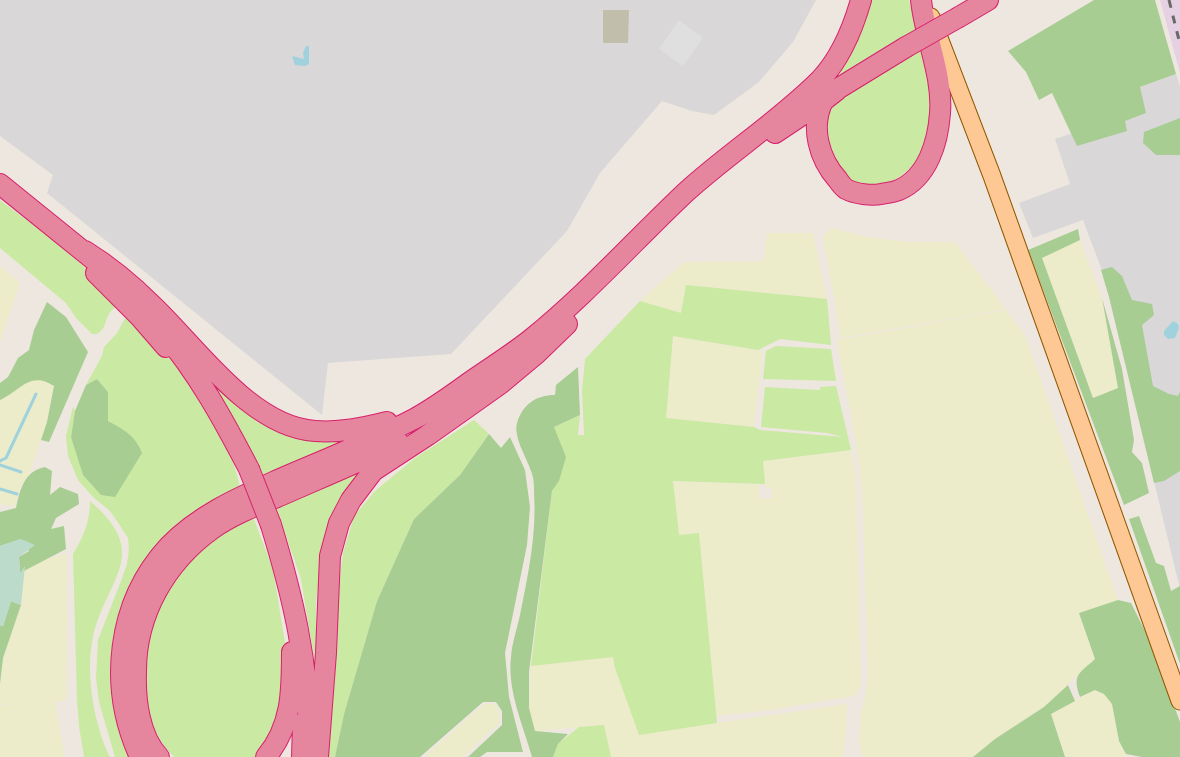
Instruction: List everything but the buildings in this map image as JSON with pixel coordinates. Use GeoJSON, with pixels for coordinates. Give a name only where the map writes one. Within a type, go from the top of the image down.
{"type":"FeatureCollection","features":[{"type":"Feature","properties":{"kind":"highway"},"geometry":{"type":"LineString","coordinates":[[318,757],[326,653],[330,556],[339,523],[351,500],[373,472],[530,340],[590,286],[687,191],[747,143],[821,78],[840,52],[855,21],[861,0]]}},
{"type":"Feature","properties":{"kind":"highway"},"geometry":{"type":"LineString","coordinates":[[830,96],[817,125],[820,148],[829,170],[846,189],[873,196],[898,190],[913,181],[923,169],[937,140],[940,112],[934,60],[922,14],[921,0]]}},
{"type":"Feature","properties":{"kind":"highway"},"geometry":{"type":"LineString","coordinates":[[140,757],[124,711],[120,688],[122,655],[129,618],[139,594],[151,572],[168,548],[205,516],[235,499],[393,430],[416,418],[452,406],[500,384],[536,354],[719,176],[748,152],[830,96],[906,48],[988,0]]}},
{"type":"Feature","properties":{"kind":"highway"},"geometry":{"type":"LineString","coordinates":[[747,143],[830,96]]}},
{"type":"Feature","properties":{"kind":"highway"},"geometry":{"type":"LineString","coordinates":[[0,184],[85,251],[146,311],[237,393],[261,412],[283,423],[314,431],[353,431],[452,406]]}},
{"type":"Feature","properties":{"kind":"highway"},"geometry":{"type":"LineString","coordinates":[[0,195],[79,257],[119,284]]}},
{"type":"Feature","properties":{"kind":"highway"},"geometry":{"type":"LineString","coordinates":[[146,311],[199,380],[224,421],[246,471],[287,577],[298,623],[307,685],[308,757]]}},
{"type":"Feature","properties":{"kind":"highway"},"geometry":{"type":"LineString","coordinates":[[159,757],[145,733],[139,713],[136,687],[136,660],[142,628],[148,609],[164,578],[177,560],[192,545],[213,529],[243,512],[396,444],[452,406]]}},
{"type":"Feature","properties":{"kind":"highway"},"geometry":{"type":"LineString","coordinates":[[268,526],[288,607],[302,686],[304,737],[302,757]]}},
{"type":"Feature","properties":{"kind":"highway"},"geometry":{"type":"LineString","coordinates":[[266,757],[284,729],[292,696],[292,652],[288,626],[288,607]]}},
{"type":"Feature","properties":{"kind":"main road"},"geometry":{"type":"LineString","coordinates":[[925,0],[1002,206],[1180,701]]}},
{"type":"Feature","properties":{"kind":"shaded area"},"geometry":{"type":"Polygon","coordinates":[[[0,0],[816,0],[793,42],[759,82],[714,115],[692,111],[662,101],[600,173],[567,231],[451,354],[328,363],[322,415],[47,193],[53,175],[0,136],[0,0]]]}},
{"type":"Feature","properties":{"kind":"shaded area"},"geometry":{"type":"Polygon","coordinates":[[[1160,0],[1180,0],[1180,73],[1160,0]]]}},
{"type":"Feature","properties":{"kind":"shaded area"},"geometry":{"type":"Polygon","coordinates":[[[603,10],[629,10],[628,43],[603,43],[603,10]]]}},
{"type":"Feature","properties":{"kind":"shaded area"},"geometry":{"type":"Polygon","coordinates":[[[679,20],[703,38],[683,66],[659,49],[679,20]]]}},
{"type":"Feature","properties":{"kind":"shaded area"},"geometry":{"type":"Polygon","coordinates":[[[1176,74],[1180,86],[1180,402],[1137,397],[1113,300],[1083,220],[1033,238],[1019,203],[1070,184],[1055,139],[1133,113],[1127,92],[1176,74]]]}},
{"type":"Feature","properties":{"kind":"shaded area"},"geometry":{"type":"Polygon","coordinates":[[[1173,467],[1180,470],[1180,589],[1151,469],[1173,467]]]}},
{"type":"Feature","properties":{"kind":"green space"},"geometry":{"type":"Polygon","coordinates":[[[868,0],[909,0],[917,30],[838,78],[864,25],[868,0]]]}},
{"type":"Feature","properties":{"kind":"green space"},"geometry":{"type":"Polygon","coordinates":[[[1094,0],[1155,0],[1176,74],[1140,87],[1146,113],[1125,121],[1127,131],[1077,146],[1052,93],[1039,100],[1026,72],[1008,51],[1094,0]]]}},
{"type":"Feature","properties":{"kind":"green space"},"geometry":{"type":"Polygon","coordinates":[[[922,48],[934,99],[932,130],[926,144],[919,157],[909,169],[897,179],[884,184],[870,186],[855,182],[842,169],[832,150],[828,136],[827,115],[838,101],[922,48]]]}},
{"type":"Feature","properties":{"kind":"green space"},"geometry":{"type":"Polygon","coordinates":[[[1180,118],[1180,155],[1156,155],[1143,143],[1144,132],[1180,118]]]}},
{"type":"Feature","properties":{"kind":"green space"},"geometry":{"type":"Polygon","coordinates":[[[0,200],[78,261],[121,302],[110,312],[104,327],[100,332],[97,334],[92,334],[76,318],[66,303],[0,248],[0,200]]]}},
{"type":"Feature","properties":{"kind":"green space"},"geometry":{"type":"Polygon","coordinates":[[[832,228],[867,237],[909,242],[955,242],[1006,309],[841,338],[823,236],[832,228]]]}},
{"type":"Feature","properties":{"kind":"green space"},"geometry":{"type":"Polygon","coordinates":[[[1078,229],[1080,240],[1042,258],[1093,398],[1118,388],[1102,298],[1122,369],[1134,440],[1132,452],[1142,463],[1149,493],[1124,505],[1028,250],[1078,229]]]}},
{"type":"Feature","properties":{"kind":"green space"},"geometry":{"type":"Polygon","coordinates":[[[767,233],[813,233],[827,299],[686,285],[681,313],[640,301],[684,262],[764,261],[767,233]]]}},
{"type":"Feature","properties":{"kind":"green space"},"geometry":{"type":"Polygon","coordinates":[[[1080,240],[1102,298],[1118,389],[1093,398],[1042,258],[1080,240]]]}},
{"type":"Feature","properties":{"kind":"green space"},"geometry":{"type":"Polygon","coordinates":[[[0,266],[20,283],[0,343],[0,266]]]}},
{"type":"Feature","properties":{"kind":"green space"},"geometry":{"type":"Polygon","coordinates":[[[1112,267],[1122,276],[1132,300],[1152,304],[1154,315],[1142,325],[1153,386],[1169,394],[1178,396],[1180,392],[1180,471],[1164,481],[1154,483],[1109,297],[1101,270],[1112,267]]]}},
{"type":"Feature","properties":{"kind":"green space"},"geometry":{"type":"Polygon","coordinates":[[[686,285],[827,299],[831,345],[780,339],[758,350],[673,336],[666,418],[754,427],[760,430],[843,437],[827,433],[761,427],[765,387],[820,390],[820,387],[836,386],[851,450],[763,461],[765,484],[673,481],[679,535],[699,533],[717,723],[639,735],[615,668],[613,657],[531,666],[552,491],[559,481],[554,427],[580,415],[578,435],[584,435],[582,391],[585,359],[640,301],[681,313],[686,285]]]}},
{"type":"Feature","properties":{"kind":"green space"},"geometry":{"type":"Polygon","coordinates":[[[47,302],[66,317],[88,352],[49,442],[41,440],[47,422],[54,386],[38,380],[32,381],[0,400],[0,383],[8,377],[18,358],[29,350],[34,330],[47,302]]]}},
{"type":"Feature","properties":{"kind":"green space"},"geometry":{"type":"Polygon","coordinates":[[[1006,310],[1025,335],[1118,600],[1080,613],[1095,659],[1044,707],[995,739],[973,757],[863,757],[859,741],[861,712],[865,698],[868,676],[862,490],[855,437],[837,340],[1006,310]]]}},
{"type":"Feature","properties":{"kind":"green space"},"geometry":{"type":"Polygon","coordinates":[[[129,311],[180,371],[211,417],[234,464],[240,488],[162,543],[131,757],[115,757],[99,702],[96,678],[98,640],[127,564],[129,549],[128,538],[110,511],[93,497],[78,480],[68,456],[66,436],[73,407],[75,411],[71,437],[125,431],[108,421],[108,392],[97,379],[86,385],[102,356],[104,347],[117,333],[129,311]]]}},
{"type":"Feature","properties":{"kind":"green space"},"geometry":{"type":"Polygon","coordinates":[[[673,336],[763,351],[754,427],[666,418],[673,336]]]}},
{"type":"Feature","properties":{"kind":"green space"},"geometry":{"type":"Polygon","coordinates":[[[776,346],[831,349],[836,381],[763,379],[766,351],[776,346]]]}},
{"type":"Feature","properties":{"kind":"green space"},"geometry":{"type":"Polygon","coordinates":[[[578,367],[580,415],[554,427],[566,457],[559,481],[552,491],[529,672],[529,708],[535,731],[568,734],[558,744],[553,757],[532,757],[514,695],[510,669],[512,646],[520,615],[531,554],[535,508],[533,476],[521,447],[516,429],[520,416],[531,402],[548,395],[555,395],[556,385],[578,367]]]}},
{"type":"Feature","properties":{"kind":"green space"},"geometry":{"type":"Polygon","coordinates":[[[206,372],[257,422],[302,439],[361,438],[265,477],[206,372]]]}},
{"type":"Feature","properties":{"kind":"green space"},"geometry":{"type":"Polygon","coordinates":[[[97,379],[108,392],[108,421],[124,430],[133,438],[142,453],[115,497],[101,495],[83,475],[71,437],[75,411],[86,385],[97,379]]]}},
{"type":"Feature","properties":{"kind":"green space"},"geometry":{"type":"Polygon","coordinates":[[[30,380],[46,380],[54,386],[47,422],[29,475],[21,486],[14,507],[0,504],[0,400],[30,380]]]}},
{"type":"Feature","properties":{"kind":"green space"},"geometry":{"type":"Polygon","coordinates":[[[474,420],[489,434],[460,475],[414,519],[377,601],[344,714],[335,757],[329,757],[339,585],[343,553],[354,516],[375,491],[415,458],[474,420]]]}},
{"type":"Feature","properties":{"kind":"green space"},"geometry":{"type":"Polygon","coordinates":[[[489,434],[501,448],[510,437],[525,470],[530,507],[527,545],[505,653],[509,697],[523,752],[487,752],[480,757],[468,757],[502,725],[502,711],[496,702],[483,702],[420,757],[335,757],[344,714],[377,601],[414,519],[460,475],[489,434]]]}},
{"type":"Feature","properties":{"kind":"green space"},"geometry":{"type":"Polygon","coordinates":[[[851,450],[856,477],[861,686],[854,696],[771,710],[716,716],[699,533],[679,535],[673,481],[759,484],[759,499],[773,498],[771,488],[765,487],[763,461],[851,450]]]}},
{"type":"Feature","properties":{"kind":"green space"},"geometry":{"type":"Polygon","coordinates":[[[372,462],[340,500],[322,546],[316,603],[316,717],[314,657],[301,579],[275,504],[372,462]]]}},
{"type":"Feature","properties":{"kind":"green space"},"geometry":{"type":"Polygon","coordinates":[[[45,467],[52,471],[50,495],[60,487],[78,494],[79,504],[56,518],[51,529],[64,526],[66,549],[20,573],[19,557],[29,551],[21,539],[0,546],[0,512],[16,508],[24,482],[32,473],[45,467]]]}},
{"type":"Feature","properties":{"kind":"green space"},"geometry":{"type":"Polygon","coordinates":[[[90,501],[109,520],[119,537],[122,552],[120,567],[99,616],[93,637],[90,666],[92,698],[95,715],[104,744],[110,757],[84,757],[79,726],[73,554],[86,528],[90,501]]]}},
{"type":"Feature","properties":{"kind":"green space"},"geometry":{"type":"Polygon","coordinates":[[[252,514],[273,569],[286,649],[283,711],[257,757],[174,757],[162,743],[153,727],[146,699],[145,666],[150,632],[154,618],[159,605],[169,588],[194,557],[218,535],[252,514]]]}},
{"type":"Feature","properties":{"kind":"green space"},"geometry":{"type":"Polygon","coordinates":[[[1139,516],[1156,563],[1164,566],[1171,591],[1180,586],[1180,664],[1129,519],[1139,516]]]}},
{"type":"Feature","properties":{"kind":"green space"},"geometry":{"type":"Polygon","coordinates":[[[21,539],[35,545],[19,557],[20,573],[25,566],[21,605],[11,601],[3,626],[0,626],[0,546],[21,539]]]}},
{"type":"Feature","properties":{"kind":"green space"},"geometry":{"type":"Polygon","coordinates":[[[67,553],[67,699],[55,703],[65,757],[0,757],[0,705],[17,704],[0,704],[0,684],[3,658],[21,605],[25,566],[67,553]]]}},
{"type":"Feature","properties":{"kind":"green space"},"geometry":{"type":"Polygon","coordinates":[[[1118,600],[1131,603],[1151,643],[1180,722],[1180,757],[1142,757],[1126,754],[1119,741],[1112,704],[1104,694],[1095,690],[1080,697],[1077,683],[1078,675],[1095,659],[1079,613],[1118,600]]]}},
{"type":"Feature","properties":{"kind":"green space"},"geometry":{"type":"Polygon","coordinates":[[[11,601],[21,605],[3,658],[0,684],[0,626],[3,626],[11,601]]]}},
{"type":"Feature","properties":{"kind":"green space"},"geometry":{"type":"Polygon","coordinates":[[[613,657],[615,668],[640,734],[847,704],[843,757],[611,757],[604,725],[535,731],[529,708],[531,666],[613,657]]]}},
{"type":"Feature","properties":{"kind":"green space"},"geometry":{"type":"Polygon","coordinates":[[[1068,685],[1075,701],[1051,714],[1065,757],[973,757],[995,739],[1044,707],[1068,685]]]}},
{"type":"Feature","properties":{"kind":"green space"},"geometry":{"type":"Polygon","coordinates":[[[1094,690],[1104,694],[1112,704],[1119,741],[1127,757],[1065,757],[1051,714],[1094,690]]]}},
{"type":"Feature","properties":{"kind":"green space"},"geometry":{"type":"Polygon","coordinates":[[[484,704],[495,704],[499,712],[499,723],[463,757],[424,757],[484,704]]]}},
{"type":"Feature","properties":{"kind":"green space"},"geometry":{"type":"Polygon","coordinates":[[[604,725],[611,757],[553,757],[558,744],[579,727],[604,725]]]}},
{"type":"Feature","properties":{"kind":"water"},"geometry":{"type":"Polygon","coordinates":[[[306,46],[309,46],[309,64],[305,66],[295,65],[292,56],[304,59],[303,53],[306,46]]]}},
{"type":"Feature","properties":{"kind":"water"},"geometry":{"type":"Polygon","coordinates":[[[1173,321],[1178,324],[1179,328],[1175,338],[1168,339],[1164,335],[1164,331],[1173,321]]]}},
{"type":"Feature","properties":{"kind":"waterway"},"geometry":{"type":"LineString","coordinates":[[0,461],[6,458],[36,394]]}},
{"type":"Feature","properties":{"kind":"waterway"},"geometry":{"type":"LineString","coordinates":[[0,465],[21,472]]}},
{"type":"Feature","properties":{"kind":"waterway"},"geometry":{"type":"LineString","coordinates":[[0,489],[17,494]]}},
{"type":"Feature","properties":{"kind":"railway"},"geometry":{"type":"LineString","coordinates":[[1169,0],[1180,44]]}}]}
